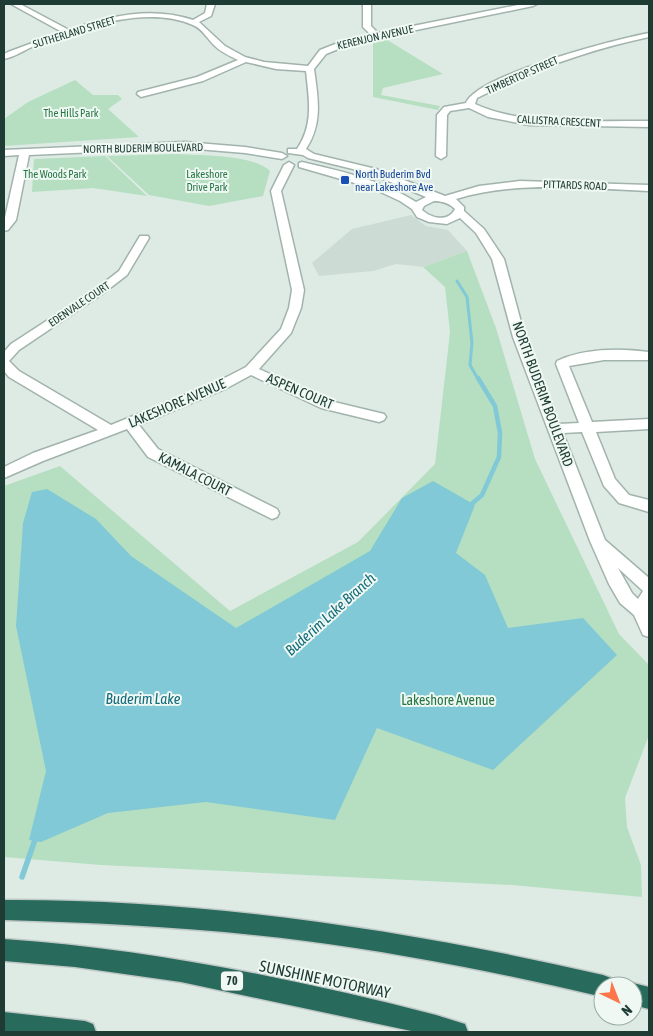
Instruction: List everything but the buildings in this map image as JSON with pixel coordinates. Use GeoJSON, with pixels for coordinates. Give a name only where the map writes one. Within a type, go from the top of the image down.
{"type":"FeatureCollection","features":[{"type":"Feature","properties":{"kind":"highway"},"geometry":{"type":"LineString","coordinates":[[4,910],[133,914],[239,922],[342,934],[479,959],[593,984]]}},
{"type":"Feature","properties":{"kind":"highway","name":"SUNSHINE MOTORWAY"},"geometry":{"type":"LineString","coordinates":[[4,950],[103,960],[218,977],[457,1032]]}},
{"type":"Feature","properties":{"kind":"highway"},"geometry":{"type":"LineString","coordinates":[[4,1023],[85,1032]]}},
{"type":"Feature","properties":{"kind":"street"},"geometry":{"type":"LineString","coordinates":[[15,4],[68,32]]}},
{"type":"Feature","properties":{"kind":"street"},"geometry":{"type":"LineString","coordinates":[[194,22],[208,14],[211,4]]}},
{"type":"Feature","properties":{"kind":"street"},"geometry":{"type":"LineString","coordinates":[[367,4],[367,27],[376,35]]}},
{"type":"Feature","properties":{"kind":"street","name":"KERENJON AVENUE"},"geometry":{"type":"LineString","coordinates":[[310,69],[316,58],[335,46],[376,35],[533,4]]}},
{"type":"Feature","properties":{"kind":"street","name":"SUTHERLAND STREET"},"geometry":{"type":"LineString","coordinates":[[4,56],[68,32],[112,19],[134,16],[169,16],[194,22],[206,30],[217,44],[244,60],[269,65],[310,69]]}},
{"type":"Feature","properties":{"kind":"street","name":"TIMBERTOP STREET"},"geometry":{"type":"LineString","coordinates":[[441,156],[442,115],[447,109],[470,105],[473,97],[544,64],[619,40],[649,35]]}},
{"type":"Feature","properties":{"kind":"street"},"geometry":{"type":"LineString","coordinates":[[141,94],[200,79],[244,60]]}},
{"type":"Feature","properties":{"kind":"street"},"geometry":{"type":"LineString","coordinates":[[300,151],[309,140],[314,125],[315,106],[310,69]]}},
{"type":"Feature","properties":{"kind":"street","name":"CALLISTRA CRESCENT"},"geometry":{"type":"LineString","coordinates":[[470,105],[491,115],[529,122],[649,124]]}},
{"type":"Feature","properties":{"kind":"street","name":"NORTH BUDERIM BOULEVARD"},"geometry":{"type":"LineString","coordinates":[[4,153],[185,145],[236,149],[333,172],[380,187],[417,207],[422,216],[439,221]]}},
{"type":"Feature","properties":{"kind":"street"},"geometry":{"type":"LineString","coordinates":[[291,162],[291,151],[300,151],[311,156],[372,171],[442,199]]}},
{"type":"Feature","properties":{"kind":"street"},"geometry":{"type":"LineString","coordinates":[[4,228],[11,220],[25,152]]}},
{"type":"Feature","properties":{"kind":"street","name":"LAKESHORE AVENUE"},"geometry":{"type":"LineString","coordinates":[[4,473],[38,457],[110,432],[222,385],[251,370],[287,330],[295,308],[298,290],[276,191],[291,162],[309,162],[311,156]]}},
{"type":"Feature","properties":{"kind":"street","name":"PITTARDS ROAD"},"geometry":{"type":"LineString","coordinates":[[417,207],[427,199],[442,199],[479,189],[520,184],[649,188]]}},
{"type":"Feature","properties":{"kind":"street","name":"PITTARDS ROAD"},"geometry":{"type":"LineString","coordinates":[[439,221],[453,218],[459,209],[472,197],[501,186]]}},
{"type":"Feature","properties":{"kind":"street","name":"NORTH BUDERIM BOULEVARD"},"geometry":{"type":"LineString","coordinates":[[442,199],[459,209],[480,231],[498,260],[519,337],[598,541],[626,598],[645,604]]}},
{"type":"Feature","properties":{"kind":"street"},"geometry":{"type":"LineString","coordinates":[[439,221],[461,230],[489,246]]}},
{"type":"Feature","properties":{"kind":"street","name":"EDENVALE COURT"},"geometry":{"type":"LineString","coordinates":[[4,359],[15,347],[101,290],[123,273],[144,238]]}},
{"type":"Feature","properties":{"kind":"street"},"geometry":{"type":"LineString","coordinates":[[649,356],[631,354],[564,362],[562,367],[603,470],[617,493],[631,502],[649,506]]}},
{"type":"Feature","properties":{"kind":"street"},"geometry":{"type":"LineString","coordinates":[[4,363],[14,374],[110,432]]}},
{"type":"Feature","properties":{"kind":"street","name":"ASPEN COURT"},"geometry":{"type":"LineString","coordinates":[[251,370],[326,405],[379,417]]}},
{"type":"Feature","properties":{"kind":"street","name":"KAMALA COURT"},"geometry":{"type":"LineString","coordinates":[[130,423],[153,453],[272,513]]}},
{"type":"Feature","properties":{"kind":"street"},"geometry":{"type":"LineString","coordinates":[[555,429],[649,424]]}},
{"type":"Feature","properties":{"kind":"street","name":"NORTH BUDERIM BOULEVARD"},"geometry":{"type":"LineString","coordinates":[[598,541],[649,587]]}},
{"type":"Feature","properties":{"kind":"street"},"geometry":{"type":"LineString","coordinates":[[645,604],[643,622],[649,630]]}},
{"type":"Feature","properties":{"kind":"shaded area"},"geometry":{"type":"Polygon","coordinates":[[[411,215],[426,226],[448,230],[467,251],[423,267],[396,264],[373,271],[319,276],[312,263],[352,229],[411,215]]]}},
{"type":"Feature","properties":{"kind":"green space"},"geometry":{"type":"Polygon","coordinates":[[[384,38],[443,74],[383,88],[381,95],[440,106],[438,110],[373,97],[373,40],[384,38]]]}},
{"type":"Feature","properties":{"kind":"green space","name":"The Hills Park"},"geometry":{"type":"Polygon","coordinates":[[[75,80],[93,95],[118,95],[122,99],[108,109],[139,137],[4,146],[4,119],[28,102],[75,80]]]}},
{"type":"Feature","properties":{"kind":"green space","name":"Lakeshore Drive Park"},"geometry":{"type":"Polygon","coordinates":[[[177,154],[226,157],[251,161],[262,165],[270,171],[263,196],[209,206],[149,195],[107,156],[177,154]]]}},
{"type":"Feature","properties":{"kind":"green space","name":"The Woods Park"},"geometry":{"type":"Polygon","coordinates":[[[105,156],[147,196],[93,188],[32,192],[34,159],[105,156]]]}},
{"type":"Feature","properties":{"kind":"green space","name":"Lakeshore Avenue"},"geometry":{"type":"Polygon","coordinates":[[[467,251],[496,328],[535,459],[619,634],[649,665],[649,735],[625,798],[627,827],[641,865],[642,897],[512,885],[101,865],[4,857],[4,486],[60,466],[230,611],[358,542],[435,464],[450,332],[445,287],[423,267],[467,251]]]}},
{"type":"Feature","properties":{"kind":"water","name":"Buderim Lake"},"geometry":{"type":"Polygon","coordinates":[[[433,481],[475,505],[456,553],[485,575],[508,628],[583,618],[617,655],[493,770],[377,728],[335,820],[206,802],[108,813],[41,842],[29,840],[46,771],[16,626],[23,523],[32,492],[47,489],[96,519],[131,556],[236,628],[370,551],[402,498],[433,481]]]}},
{"type":"Feature","properties":{"kind":"waterway","name":"Buderim Lake Branch"},"geometry":{"type":"LineString","coordinates":[[457,281],[467,297],[472,343],[470,365],[478,379]]}},
{"type":"Feature","properties":{"kind":"waterway","name":"Buderim Lake Branch"},"geometry":{"type":"LineString","coordinates":[[468,507],[482,495],[499,457],[500,433],[495,406],[478,378]]}},
{"type":"Feature","properties":{"kind":"waterway","name":"Buderim Lake Branch"},"geometry":{"type":"LineString","coordinates":[[22,877],[36,837]]}},
{"type":"Feature","properties":{"kind":"place","name":"North Buderim Bvd near Lakeshore Ave"},"geometry":{"type":"Point","coordinates":[345,180]}}]}
